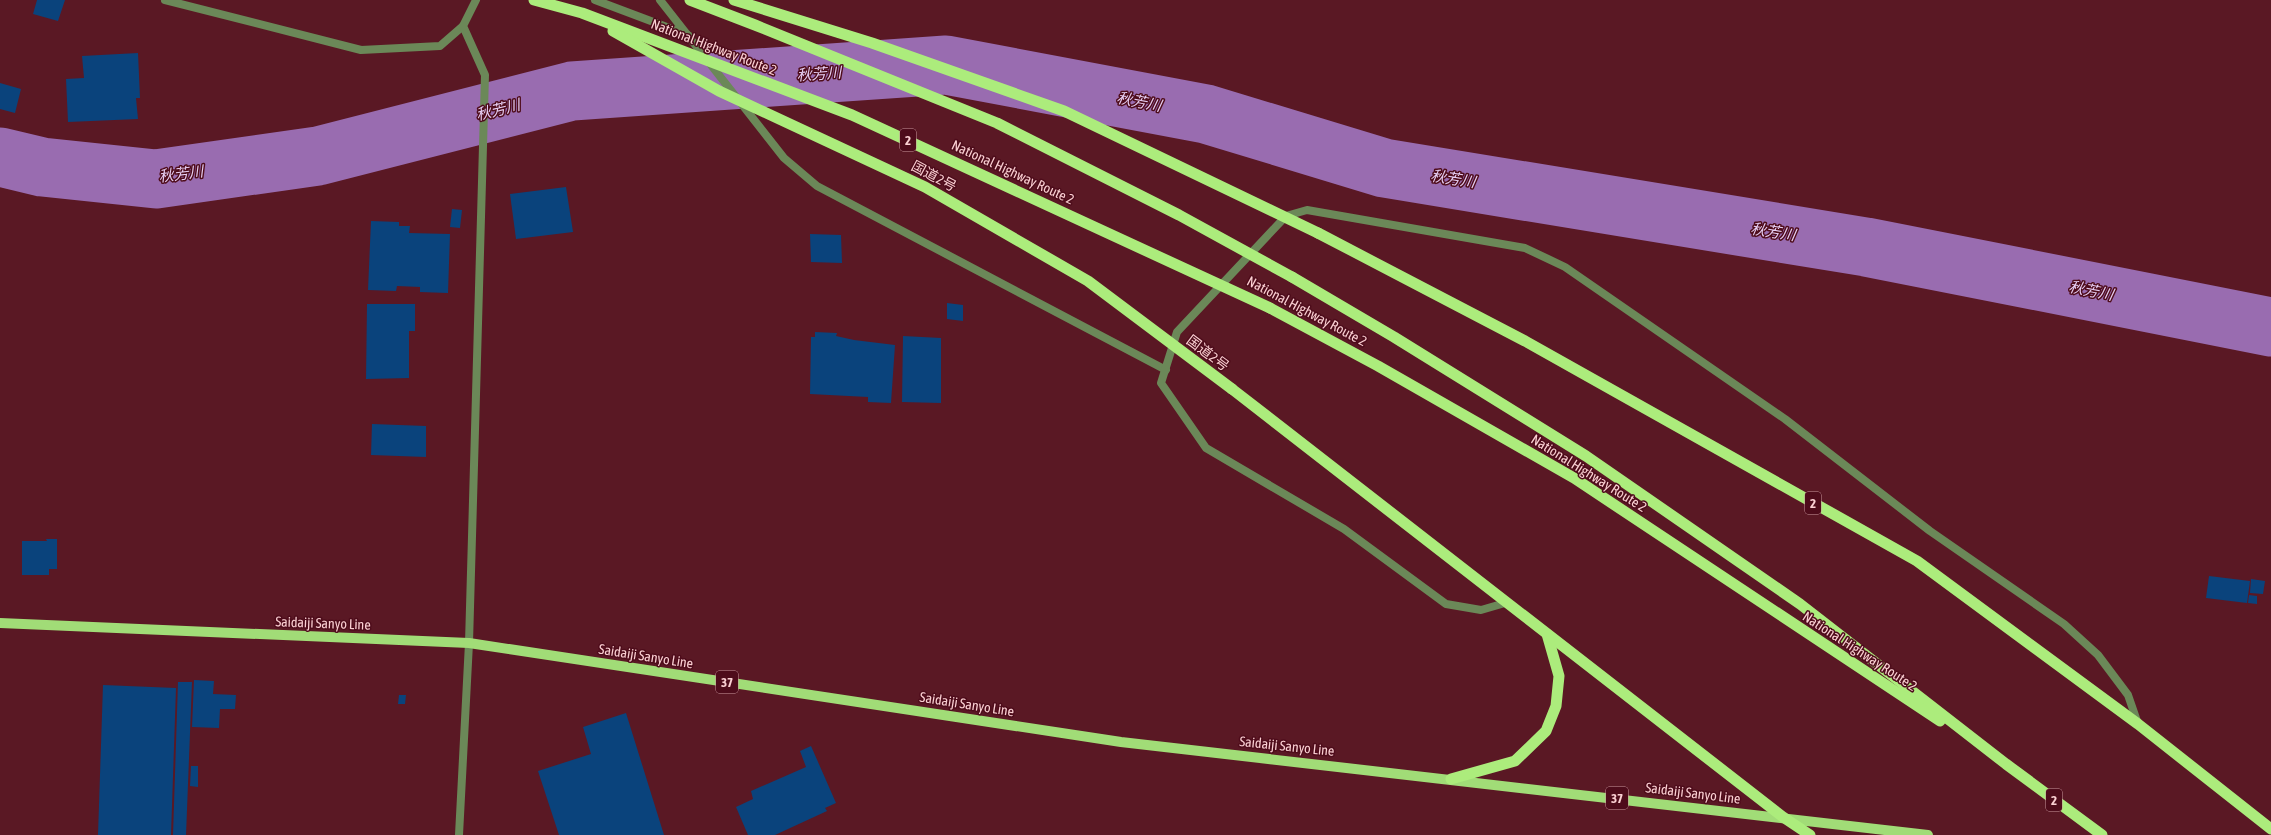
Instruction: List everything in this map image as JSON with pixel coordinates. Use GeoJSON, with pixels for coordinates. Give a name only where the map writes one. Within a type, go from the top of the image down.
{"type":"FeatureCollection","features":[{"type":"Feature","properties":{"kind":"highway","name":"National Highway Route 2"},"geometry":{"type":"LineString","coordinates":[[534,0],[582,13],[852,115],[1270,308],[1378,366],[1574,478],[2006,764]]}},
{"type":"Feature","properties":{"kind":"highway","name":"National Highway Route 2"},"geometry":{"type":"LineString","coordinates":[[690,0],[755,24],[997,123],[1178,215],[1292,277],[1394,337],[1586,456],[1800,604],[2006,764],[2102,835]]}},
{"type":"Feature","properties":{"kind":"highway","name":"2"},"geometry":{"type":"LineString","coordinates":[[734,0],[872,43],[1064,111],[1318,233],[1525,341],[1916,560],[2138,724],[2271,829]]}},
{"type":"Feature","properties":{"kind":"highway","name":"国道2号"},"geometry":{"type":"LineString","coordinates":[[582,13],[719,91],[939,195],[1088,281],[1232,389],[1505,603],[1783,817],[1810,835]]}},
{"type":"Feature","properties":{"kind":"highway"},"geometry":{"type":"LineString","coordinates":[[1451,779],[1515,761],[1546,731],[1556,706],[1559,676],[1547,634]]}},
{"type":"Feature","properties":{"kind":"main road","name":"Saidaiji Sanyo Line"},"geometry":{"type":"LineString","coordinates":[[0,623],[469,643],[1121,742],[1783,817],[1928,835]]}},
{"type":"Feature","properties":{"kind":"street"},"geometry":{"type":"LineString","coordinates":[[166,0],[361,50],[440,46],[463,26],[476,0]]}},
{"type":"Feature","properties":{"kind":"street"},"geometry":{"type":"LineString","coordinates":[[595,0],[691,39]]}},
{"type":"Feature","properties":{"kind":"street"},"geometry":{"type":"LineString","coordinates":[[660,0],[784,158],[817,186],[1166,370]]}},
{"type":"Feature","properties":{"kind":"street"},"geometry":{"type":"LineString","coordinates":[[459,835],[469,643],[485,75],[463,26]]}},
{"type":"Feature","properties":{"kind":"street"},"geometry":{"type":"LineString","coordinates":[[1505,603],[1481,610],[1446,604],[1344,529],[1206,448],[1161,383],[1177,332],[1286,216],[1307,210],[1525,248],[1565,267],[1785,419],[1930,531],[2064,624],[2098,655],[2128,695],[2138,724]]}},
{"type":"Feature","properties":{"kind":"building"},"geometry":{"type":"Polygon","coordinates":[[[37,0],[65,0],[58,21],[33,14],[37,0]]]}},
{"type":"Feature","properties":{"kind":"building"},"geometry":{"type":"Polygon","coordinates":[[[138,53],[140,98],[136,98],[138,119],[68,122],[66,79],[84,78],[82,56],[138,53]]]}},
{"type":"Feature","properties":{"kind":"building"},"geometry":{"type":"Polygon","coordinates":[[[0,83],[21,89],[15,113],[0,109],[0,83]]]}},
{"type":"Feature","properties":{"kind":"building"},"geometry":{"type":"Polygon","coordinates":[[[566,187],[573,232],[516,239],[510,194],[566,187]]]}},
{"type":"Feature","properties":{"kind":"building"},"geometry":{"type":"Polygon","coordinates":[[[452,209],[462,210],[460,228],[450,227],[452,209]]]}},
{"type":"Feature","properties":{"kind":"building"},"geometry":{"type":"Polygon","coordinates":[[[371,221],[399,222],[399,226],[410,226],[409,233],[450,234],[448,293],[420,292],[420,287],[397,286],[396,291],[368,290],[371,221]]]}},
{"type":"Feature","properties":{"kind":"building"},"geometry":{"type":"Polygon","coordinates":[[[810,234],[841,235],[842,263],[811,262],[810,234]]]}},
{"type":"Feature","properties":{"kind":"building"},"geometry":{"type":"Polygon","coordinates":[[[947,303],[963,305],[963,321],[947,319],[947,303]]]}},
{"type":"Feature","properties":{"kind":"building"},"geometry":{"type":"Polygon","coordinates":[[[367,304],[415,304],[415,331],[409,331],[409,378],[366,379],[367,304]]]}},
{"type":"Feature","properties":{"kind":"building"},"geometry":{"type":"Polygon","coordinates":[[[815,332],[837,333],[836,336],[854,340],[895,345],[891,403],[868,402],[868,397],[810,394],[811,337],[815,337],[815,332]]]}},
{"type":"Feature","properties":{"kind":"building"},"geometry":{"type":"Polygon","coordinates":[[[903,336],[941,338],[941,403],[902,402],[903,336]]]}},
{"type":"Feature","properties":{"kind":"building"},"geometry":{"type":"Polygon","coordinates":[[[372,424],[426,426],[426,457],[371,455],[372,424]]]}},
{"type":"Feature","properties":{"kind":"building"},"geometry":{"type":"Polygon","coordinates":[[[46,539],[57,539],[57,569],[49,569],[49,575],[22,575],[22,541],[47,541],[46,539]]]}},
{"type":"Feature","properties":{"kind":"building"},"geometry":{"type":"Polygon","coordinates":[[[2209,576],[2250,581],[2247,603],[2206,598],[2209,576]]]}},
{"type":"Feature","properties":{"kind":"building"},"geometry":{"type":"Polygon","coordinates":[[[2251,579],[2265,581],[2263,594],[2250,593],[2251,579]]]}},
{"type":"Feature","properties":{"kind":"building"},"geometry":{"type":"Polygon","coordinates":[[[2249,595],[2257,596],[2257,604],[2248,603],[2249,595]]]}},
{"type":"Feature","properties":{"kind":"building"},"geometry":{"type":"Polygon","coordinates":[[[194,680],[214,681],[213,694],[236,695],[235,709],[220,709],[219,728],[192,727],[194,680]]]}},
{"type":"Feature","properties":{"kind":"building"},"geometry":{"type":"Polygon","coordinates":[[[178,682],[192,682],[186,835],[173,835],[178,682]]]}},
{"type":"Feature","properties":{"kind":"building"},"geometry":{"type":"Polygon","coordinates":[[[103,685],[176,688],[171,835],[98,835],[103,685]]]}},
{"type":"Feature","properties":{"kind":"building"},"geometry":{"type":"Polygon","coordinates":[[[399,695],[406,695],[405,704],[398,704],[399,695]]]}},
{"type":"Feature","properties":{"kind":"building"},"geometry":{"type":"Polygon","coordinates":[[[626,713],[664,835],[559,835],[538,771],[591,754],[583,727],[626,713]]]}},
{"type":"Feature","properties":{"kind":"building"},"geometry":{"type":"Polygon","coordinates":[[[811,746],[836,803],[825,808],[827,811],[775,835],[748,835],[736,807],[753,799],[751,791],[806,767],[800,751],[811,746]]]}},
{"type":"Feature","properties":{"kind":"building"},"geometry":{"type":"Polygon","coordinates":[[[191,766],[198,766],[198,787],[190,786],[191,766]]]}},
{"type":"Feature","properties":{"kind":"waterway","name":"秋芳川"},"geometry":{"type":"LineString","coordinates":[[0,157],[42,167],[156,179],[318,156],[572,91],[946,65],[1206,114],[1384,168],[1866,247],[2271,327]]}}]}
